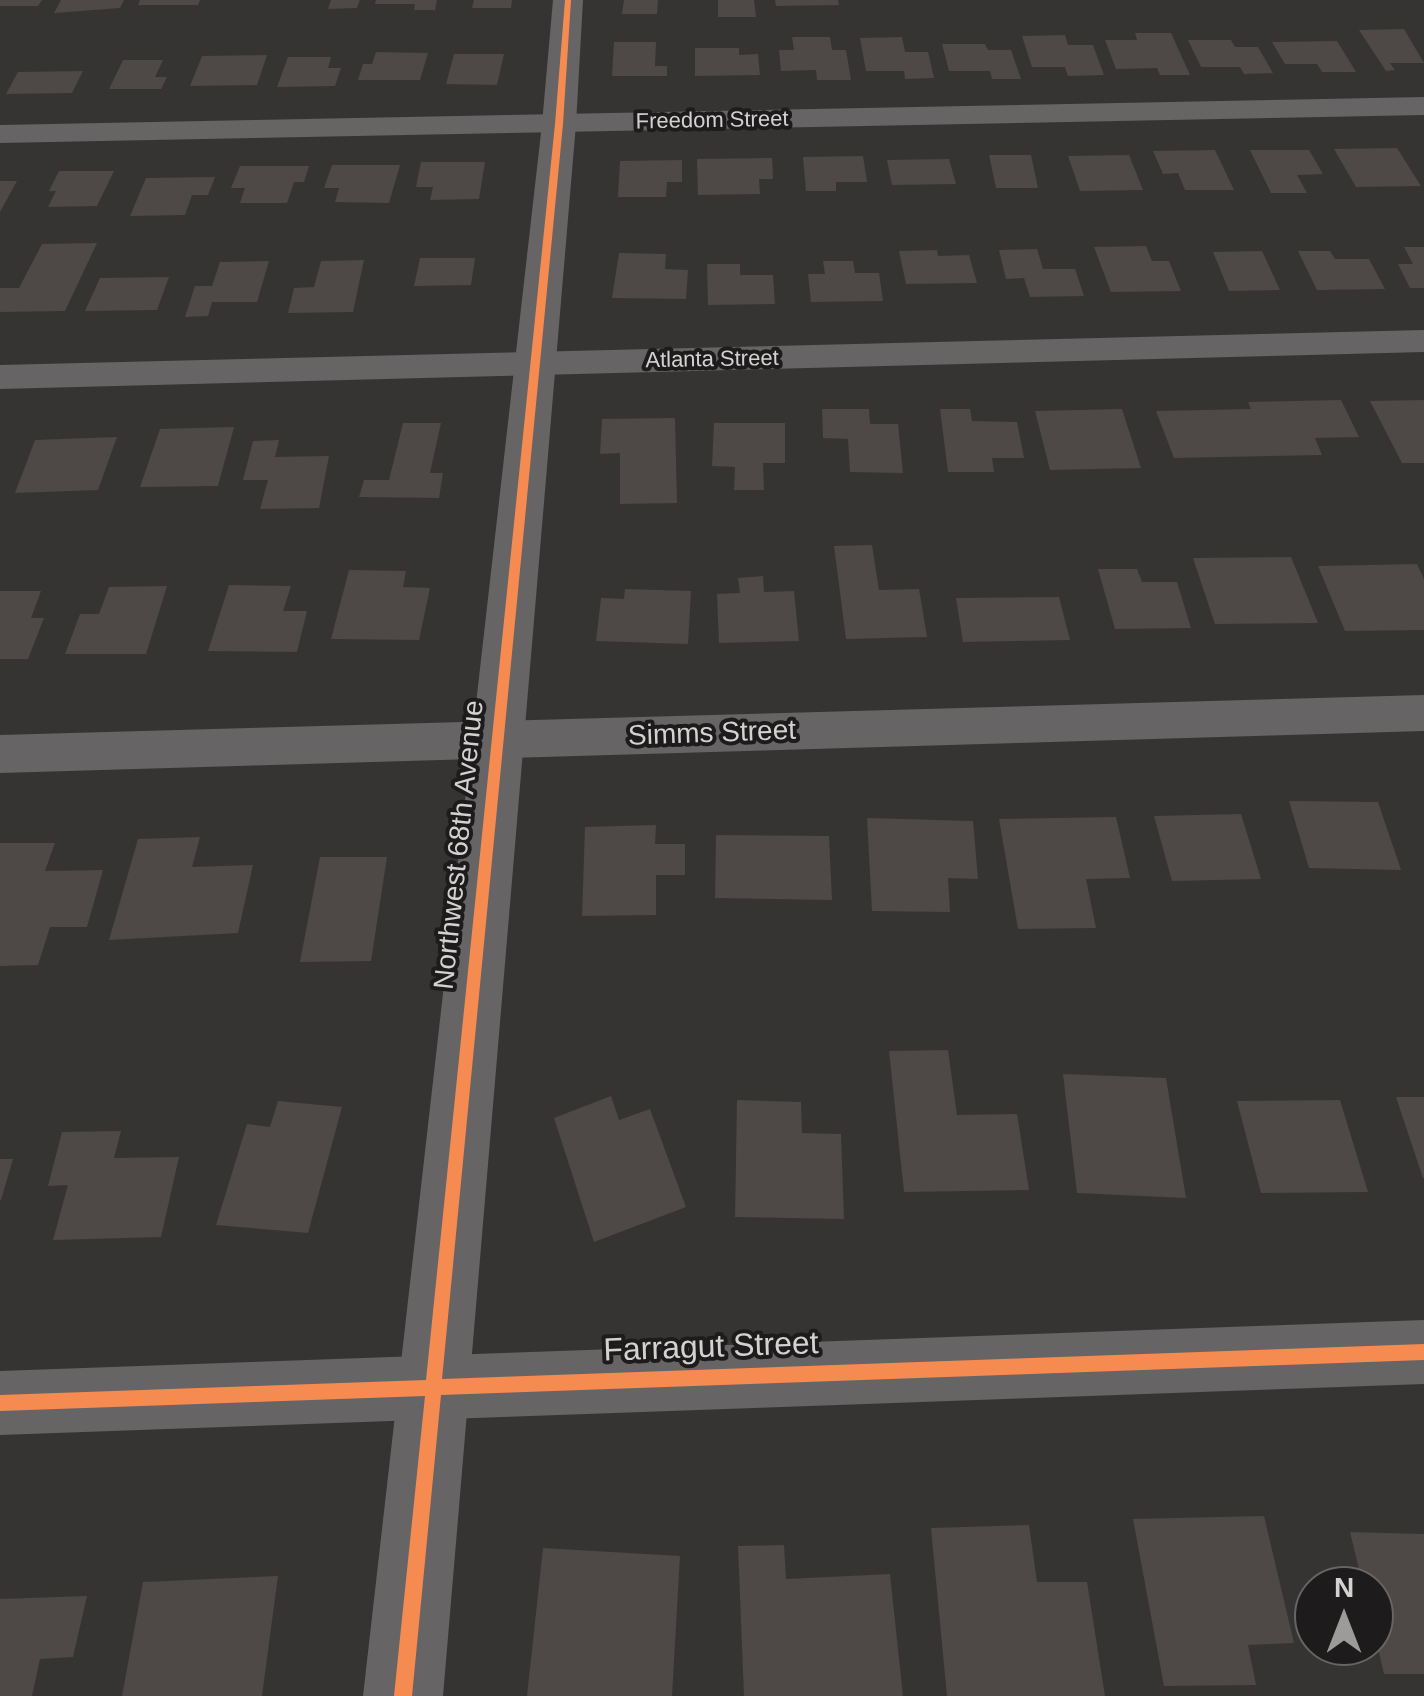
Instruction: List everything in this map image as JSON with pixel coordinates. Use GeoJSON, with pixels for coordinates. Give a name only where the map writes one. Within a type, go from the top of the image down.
{"type":"FeatureCollection","features":[{"type":"Feature","properties":{"kind":"street","name":"Northwest 68th Avenue"},"geometry":{"type":"LineString","coordinates":[[403,1696],[532,364],[559,124],[568,0]]}},
{"type":"Feature","properties":{"kind":"street","name":"Freedom Street"},"geometry":{"type":"LineString","coordinates":[[0,134],[1424,106]]}},
{"type":"Feature","properties":{"kind":"street","name":"Atlanta Street"},"geometry":{"type":"LineString","coordinates":[[0,377],[1424,341]]}},
{"type":"Feature","properties":{"kind":"street","name":"Simms Street"},"geometry":{"type":"LineString","coordinates":[[0,754],[1424,713]]}},
{"type":"Feature","properties":{"kind":"street","name":"Farragut Street"},"geometry":{"type":"LineString","coordinates":[[0,1403],[1424,1352]]}},
{"type":"Feature","properties":{"kind":"building"},"geometry":{"type":"Polygon","coordinates":[[[0,0],[42,0],[38,6],[0,6],[0,0]]]}},
{"type":"Feature","properties":{"kind":"building"},"geometry":{"type":"Polygon","coordinates":[[[61,0],[124,0],[120,8],[54,13],[61,0]]]}},
{"type":"Feature","properties":{"kind":"building"},"geometry":{"type":"Polygon","coordinates":[[[140,0],[200,0],[198,5],[138,5],[140,0]]]}},
{"type":"Feature","properties":{"kind":"building"},"geometry":{"type":"Polygon","coordinates":[[[331,0],[360,0],[357,8],[328,9],[331,0]]]}},
{"type":"Feature","properties":{"kind":"building"},"geometry":{"type":"Polygon","coordinates":[[[376,0],[437,0],[435,10],[414,10],[415,4],[375,4],[376,0]]]}},
{"type":"Feature","properties":{"kind":"building"},"geometry":{"type":"Polygon","coordinates":[[[474,0],[512,0],[511,8],[472,8],[474,0]]]}},
{"type":"Feature","properties":{"kind":"building"},"geometry":{"type":"Polygon","coordinates":[[[624,0],[658,0],[657,14],[622,14],[624,0]]]}},
{"type":"Feature","properties":{"kind":"building"},"geometry":{"type":"Polygon","coordinates":[[[718,0],[754,0],[756,17],[718,17],[718,0]]]}},
{"type":"Feature","properties":{"kind":"building"},"geometry":{"type":"Polygon","coordinates":[[[775,0],[838,0],[839,5],[776,6],[775,0]]]}},
{"type":"Feature","properties":{"kind":"building"},"geometry":{"type":"Polygon","coordinates":[[[1404,29],[1424,63],[1390,63],[1395,70],[1386,71],[1359,30],[1404,29]]]}},
{"type":"Feature","properties":{"kind":"building"},"geometry":{"type":"Polygon","coordinates":[[[1135,33],[1171,33],[1190,75],[1160,75],[1157,68],[1116,69],[1105,40],[1137,40],[1135,33]]]}},
{"type":"Feature","properties":{"kind":"building"},"geometry":{"type":"Polygon","coordinates":[[[1065,35],[1068,45],[1093,45],[1104,75],[1068,76],[1065,67],[1032,67],[1022,36],[1065,35]]]}},
{"type":"Feature","properties":{"kind":"building"},"geometry":{"type":"Polygon","coordinates":[[[792,37],[830,37],[832,50],[846,50],[851,80],[817,80],[816,70],[781,71],[779,50],[794,50],[792,37]]]}},
{"type":"Feature","properties":{"kind":"building"},"geometry":{"type":"Polygon","coordinates":[[[902,37],[905,52],[928,52],[934,78],[905,79],[904,71],[866,71],[860,38],[902,37]]]}},
{"type":"Feature","properties":{"kind":"building"},"geometry":{"type":"Polygon","coordinates":[[[1188,40],[1231,40],[1235,47],[1258,47],[1273,73],[1244,74],[1240,67],[1201,67],[1188,40]]]}},
{"type":"Feature","properties":{"kind":"building"},"geometry":{"type":"Polygon","coordinates":[[[1337,41],[1356,72],[1322,72],[1317,64],[1285,64],[1272,42],[1337,41]]]}},
{"type":"Feature","properties":{"kind":"building"},"geometry":{"type":"Polygon","coordinates":[[[614,42],[656,42],[655,66],[667,66],[667,76],[612,76],[614,42]]]}},
{"type":"Feature","properties":{"kind":"building"},"geometry":{"type":"Polygon","coordinates":[[[942,44],[985,44],[988,50],[1011,50],[1021,79],[992,79],[990,71],[949,71],[942,44]]]}},
{"type":"Feature","properties":{"kind":"building"},"geometry":{"type":"Polygon","coordinates":[[[695,48],[739,48],[739,55],[758,54],[760,75],[695,76],[695,48]]]}},
{"type":"Feature","properties":{"kind":"building"},"geometry":{"type":"Polygon","coordinates":[[[376,52],[428,53],[420,80],[358,80],[363,64],[372,64],[376,52]]]}},
{"type":"Feature","properties":{"kind":"building"},"geometry":{"type":"Polygon","coordinates":[[[454,54],[504,54],[497,85],[446,84],[454,54]]]}},
{"type":"Feature","properties":{"kind":"building"},"geometry":{"type":"Polygon","coordinates":[[[267,55],[257,85],[190,86],[202,56],[267,55]]]}},
{"type":"Feature","properties":{"kind":"building"},"geometry":{"type":"Polygon","coordinates":[[[288,57],[331,57],[328,68],[341,68],[335,86],[277,87],[288,57]]]}},
{"type":"Feature","properties":{"kind":"building"},"geometry":{"type":"Polygon","coordinates":[[[123,60],[163,60],[155,77],[167,77],[161,89],[109,89],[123,60]]]}},
{"type":"Feature","properties":{"kind":"building"},"geometry":{"type":"Polygon","coordinates":[[[83,71],[72,93],[6,94],[18,72],[83,71]]]}},
{"type":"Feature","properties":{"kind":"building"},"geometry":{"type":"Polygon","coordinates":[[[1397,148],[1421,186],[1356,187],[1334,149],[1397,148]]]}},
{"type":"Feature","properties":{"kind":"building"},"geometry":{"type":"Polygon","coordinates":[[[1215,150],[1234,190],[1185,190],[1178,173],[1163,174],[1153,151],[1215,150]]]}},
{"type":"Feature","properties":{"kind":"building"},"geometry":{"type":"Polygon","coordinates":[[[1250,150],[1309,150],[1323,174],[1297,175],[1307,193],[1271,193],[1250,150]]]}},
{"type":"Feature","properties":{"kind":"building"},"geometry":{"type":"Polygon","coordinates":[[[989,155],[1031,155],[1038,188],[996,188],[989,155]]]}},
{"type":"Feature","properties":{"kind":"building"},"geometry":{"type":"Polygon","coordinates":[[[1129,155],[1143,190],[1080,191],[1068,156],[1129,155]]]}},
{"type":"Feature","properties":{"kind":"building"},"geometry":{"type":"Polygon","coordinates":[[[863,156],[867,182],[836,182],[836,191],[806,191],[803,157],[863,156]]]}},
{"type":"Feature","properties":{"kind":"building"},"geometry":{"type":"Polygon","coordinates":[[[772,158],[773,179],[759,179],[760,194],[698,195],[697,159],[772,158]]]}},
{"type":"Feature","properties":{"kind":"building"},"geometry":{"type":"Polygon","coordinates":[[[949,159],[956,184],[892,185],[887,160],[949,159]]]}},
{"type":"Feature","properties":{"kind":"building"},"geometry":{"type":"Polygon","coordinates":[[[682,160],[682,182],[667,182],[666,197],[618,197],[620,161],[682,160]]]}},
{"type":"Feature","properties":{"kind":"building"},"geometry":{"type":"Polygon","coordinates":[[[421,162],[485,162],[479,199],[430,200],[433,187],[416,187],[421,162]]]}},
{"type":"Feature","properties":{"kind":"building"},"geometry":{"type":"Polygon","coordinates":[[[332,165],[400,165],[389,203],[335,202],[339,188],[324,188],[332,165]]]}},
{"type":"Feature","properties":{"kind":"building"},"geometry":{"type":"Polygon","coordinates":[[[240,166],[309,166],[304,182],[294,182],[287,203],[240,203],[245,188],[231,188],[240,166]]]}},
{"type":"Feature","properties":{"kind":"building"},"geometry":{"type":"Polygon","coordinates":[[[59,171],[114,171],[97,206],[48,207],[56,191],[49,191],[59,171]]]}},
{"type":"Feature","properties":{"kind":"building"},"geometry":{"type":"Polygon","coordinates":[[[215,177],[208,195],[192,195],[185,215],[130,216],[146,178],[215,177]]]}},
{"type":"Feature","properties":{"kind":"building"},"geometry":{"type":"Polygon","coordinates":[[[0,181],[17,181],[0,212],[0,181]]]}},
{"type":"Feature","properties":{"kind":"building"},"geometry":{"type":"Polygon","coordinates":[[[97,243],[65,311],[0,312],[0,288],[19,288],[42,244],[97,243]]]}},
{"type":"Feature","properties":{"kind":"building"},"geometry":{"type":"Polygon","coordinates":[[[1146,246],[1152,261],[1169,261],[1181,291],[1111,292],[1094,247],[1146,246]]]}},
{"type":"Feature","properties":{"kind":"building"},"geometry":{"type":"Polygon","coordinates":[[[1404,247],[1424,247],[1424,288],[1410,288],[1398,264],[1413,264],[1404,247]]]}},
{"type":"Feature","properties":{"kind":"building"},"geometry":{"type":"Polygon","coordinates":[[[1037,249],[1043,269],[1075,269],[1084,296],[1030,297],[1024,278],[1006,279],[999,250],[1037,249]]]}},
{"type":"Feature","properties":{"kind":"building"},"geometry":{"type":"Polygon","coordinates":[[[937,250],[938,256],[969,255],[977,283],[906,284],[899,251],[937,250]]]}},
{"type":"Feature","properties":{"kind":"building"},"geometry":{"type":"Polygon","coordinates":[[[1262,251],[1280,290],[1229,291],[1213,252],[1262,251]]]}},
{"type":"Feature","properties":{"kind":"building"},"geometry":{"type":"Polygon","coordinates":[[[1298,251],[1330,251],[1335,259],[1369,259],[1385,289],[1317,290],[1298,251]]]}},
{"type":"Feature","properties":{"kind":"building"},"geometry":{"type":"Polygon","coordinates":[[[619,253],[666,254],[665,269],[688,270],[686,299],[612,298],[619,253]]]}},
{"type":"Feature","properties":{"kind":"building"},"geometry":{"type":"Polygon","coordinates":[[[420,258],[475,258],[471,285],[414,286],[420,258]]]}},
{"type":"Feature","properties":{"kind":"building"},"geometry":{"type":"Polygon","coordinates":[[[364,260],[353,312],[288,313],[294,288],[314,287],[321,261],[364,260]]]}},
{"type":"Feature","properties":{"kind":"building"},"geometry":{"type":"Polygon","coordinates":[[[269,261],[257,302],[212,302],[208,316],[185,317],[195,286],[212,286],[220,262],[269,261]]]}},
{"type":"Feature","properties":{"kind":"building"},"geometry":{"type":"Polygon","coordinates":[[[823,261],[853,261],[855,273],[879,273],[883,301],[811,302],[808,274],[825,274],[823,261]]]}},
{"type":"Feature","properties":{"kind":"building"},"geometry":{"type":"Polygon","coordinates":[[[707,264],[740,264],[740,275],[773,275],[775,304],[708,305],[707,264]]]}},
{"type":"Feature","properties":{"kind":"building"},"geometry":{"type":"Polygon","coordinates":[[[169,277],[157,310],[85,311],[100,278],[169,277]]]}},
{"type":"Feature","properties":{"kind":"building"},"geometry":{"type":"Polygon","coordinates":[[[1341,400],[1359,437],[1315,438],[1322,455],[1174,458],[1156,411],[1251,409],[1248,402],[1341,400]]]}},
{"type":"Feature","properties":{"kind":"building"},"geometry":{"type":"Polygon","coordinates":[[[1424,400],[1424,463],[1402,463],[1370,401],[1424,400]]]}},
{"type":"Feature","properties":{"kind":"building"},"geometry":{"type":"Polygon","coordinates":[[[822,409],[869,409],[870,424],[898,424],[903,473],[850,472],[848,439],[823,438],[822,409]]]}},
{"type":"Feature","properties":{"kind":"building"},"geometry":{"type":"Polygon","coordinates":[[[940,409],[970,409],[972,421],[1017,422],[1024,458],[992,458],[994,472],[948,472],[940,409]]]}},
{"type":"Feature","properties":{"kind":"building"},"geometry":{"type":"Polygon","coordinates":[[[1122,409],[1141,468],[1050,470],[1035,411],[1122,409]]]}},
{"type":"Feature","properties":{"kind":"building"},"geometry":{"type":"Polygon","coordinates":[[[675,418],[677,503],[620,504],[620,453],[600,454],[602,419],[675,418]]]}},
{"type":"Feature","properties":{"kind":"building"},"geometry":{"type":"Polygon","coordinates":[[[403,423],[441,423],[430,473],[443,473],[439,498],[359,497],[364,480],[389,480],[403,423]]]}},
{"type":"Feature","properties":{"kind":"building"},"geometry":{"type":"Polygon","coordinates":[[[714,423],[785,423],[785,463],[763,463],[764,490],[734,490],[735,467],[712,466],[714,423]]]}},
{"type":"Feature","properties":{"kind":"building"},"geometry":{"type":"Polygon","coordinates":[[[234,427],[218,486],[140,487],[160,429],[234,427]]]}},
{"type":"Feature","properties":{"kind":"building"},"geometry":{"type":"Polygon","coordinates":[[[117,437],[98,490],[15,493],[35,440],[117,437]]]}},
{"type":"Feature","properties":{"kind":"building"},"geometry":{"type":"Polygon","coordinates":[[[279,440],[275,457],[329,456],[319,508],[260,509],[268,480],[243,480],[253,441],[279,440]]]}},
{"type":"Feature","properties":{"kind":"building"},"geometry":{"type":"Polygon","coordinates":[[[872,545],[879,590],[919,589],[927,637],[846,639],[834,546],[872,545]]]}},
{"type":"Feature","properties":{"kind":"building"},"geometry":{"type":"Polygon","coordinates":[[[1291,557],[1318,623],[1215,624],[1193,558],[1291,557]]]}},
{"type":"Feature","properties":{"kind":"building"},"geometry":{"type":"Polygon","coordinates":[[[1417,564],[1424,579],[1424,630],[1345,631],[1318,566],[1417,564]]]}},
{"type":"Feature","properties":{"kind":"building"},"geometry":{"type":"Polygon","coordinates":[[[1098,569],[1137,569],[1142,582],[1177,582],[1191,628],[1115,629],[1098,569]]]}},
{"type":"Feature","properties":{"kind":"building"},"geometry":{"type":"Polygon","coordinates":[[[349,570],[406,571],[403,587],[430,588],[419,640],[331,639],[349,570]]]}},
{"type":"Feature","properties":{"kind":"building"},"geometry":{"type":"Polygon","coordinates":[[[763,576],[764,592],[794,591],[799,641],[719,643],[717,594],[740,593],[738,578],[763,576]]]}},
{"type":"Feature","properties":{"kind":"building"},"geometry":{"type":"Polygon","coordinates":[[[229,585],[291,586],[283,611],[307,611],[297,652],[208,651],[229,585]]]}},
{"type":"Feature","properties":{"kind":"building"},"geometry":{"type":"Polygon","coordinates":[[[167,586],[146,654],[65,654],[80,614],[99,614],[109,587],[167,586]]]}},
{"type":"Feature","properties":{"kind":"building"},"geometry":{"type":"Polygon","coordinates":[[[625,589],[691,591],[688,644],[596,641],[601,598],[624,599],[625,589]]]}},
{"type":"Feature","properties":{"kind":"building"},"geometry":{"type":"Polygon","coordinates":[[[0,591],[41,591],[31,618],[44,618],[28,659],[0,659],[0,591]]]}},
{"type":"Feature","properties":{"kind":"building"},"geometry":{"type":"Polygon","coordinates":[[[1059,597],[1070,640],[963,642],[956,598],[1059,597]]]}},
{"type":"Feature","properties":{"kind":"building"},"geometry":{"type":"Polygon","coordinates":[[[1289,801],[1378,802],[1401,870],[1309,868],[1289,801]]]}},
{"type":"Feature","properties":{"kind":"building"},"geometry":{"type":"Polygon","coordinates":[[[1241,814],[1261,879],[1172,881],[1154,816],[1241,814]]]}},
{"type":"Feature","properties":{"kind":"building"},"geometry":{"type":"Polygon","coordinates":[[[1116,817],[1130,878],[1086,879],[1096,928],[1018,929],[999,819],[1116,817]]]}},
{"type":"Feature","properties":{"kind":"building"},"geometry":{"type":"Polygon","coordinates":[[[867,818],[973,821],[978,879],[948,878],[950,912],[872,911],[867,818]]]}},
{"type":"Feature","properties":{"kind":"building"},"geometry":{"type":"Polygon","coordinates":[[[656,825],[655,844],[685,844],[685,875],[656,875],[656,915],[582,916],[585,827],[656,825]]]}},
{"type":"Feature","properties":{"kind":"building"},"geometry":{"type":"Polygon","coordinates":[[[716,835],[829,836],[832,900],[715,898],[716,835]]]}},
{"type":"Feature","properties":{"kind":"building"},"geometry":{"type":"Polygon","coordinates":[[[200,837],[192,867],[253,865],[238,933],[109,940],[138,839],[200,837]]]}},
{"type":"Feature","properties":{"kind":"building"},"geometry":{"type":"Polygon","coordinates":[[[0,843],[55,843],[45,871],[103,870],[87,927],[50,927],[38,965],[0,966],[0,843]]]}},
{"type":"Feature","properties":{"kind":"building"},"geometry":{"type":"Polygon","coordinates":[[[320,857],[387,857],[371,961],[300,962],[320,857]]]}},
{"type":"Feature","properties":{"kind":"building"},"geometry":{"type":"Polygon","coordinates":[[[948,1050],[957,1115],[1017,1114],[1029,1190],[904,1192],[889,1051],[948,1050]]]}},
{"type":"Feature","properties":{"kind":"building"},"geometry":{"type":"Polygon","coordinates":[[[1063,1074],[1166,1078],[1186,1198],[1077,1193],[1063,1074]]]}},
{"type":"Feature","properties":{"kind":"building"},"geometry":{"type":"Polygon","coordinates":[[[611,1096],[619,1120],[650,1109],[686,1207],[594,1242],[554,1118],[611,1096]]]}},
{"type":"Feature","properties":{"kind":"building"},"geometry":{"type":"Polygon","coordinates":[[[1396,1097],[1424,1097],[1424,1178],[1423,1178],[1396,1097]]]}},
{"type":"Feature","properties":{"kind":"building"},"geometry":{"type":"Polygon","coordinates":[[[737,1100],[801,1102],[802,1133],[841,1134],[844,1219],[735,1217],[737,1100]]]}},
{"type":"Feature","properties":{"kind":"building"},"geometry":{"type":"Polygon","coordinates":[[[1340,1100],[1368,1192],[1261,1193],[1237,1101],[1340,1100]]]}},
{"type":"Feature","properties":{"kind":"building"},"geometry":{"type":"Polygon","coordinates":[[[278,1101],[342,1107],[308,1233],[216,1225],[247,1124],[270,1127],[278,1101]]]}},
{"type":"Feature","properties":{"kind":"building"},"geometry":{"type":"Polygon","coordinates":[[[121,1131],[114,1158],[179,1157],[161,1237],[53,1240],[68,1185],[48,1186],[62,1132],[121,1131]]]}},
{"type":"Feature","properties":{"kind":"building"},"geometry":{"type":"Polygon","coordinates":[[[0,1159],[13,1159],[1,1200],[0,1200],[0,1159]]]}},
{"type":"Feature","properties":{"kind":"building"},"geometry":{"type":"Polygon","coordinates":[[[1264,1516],[1294,1643],[1248,1645],[1256,1685],[1164,1686],[1133,1519],[1264,1516]]]}},
{"type":"Feature","properties":{"kind":"building"},"geometry":{"type":"Polygon","coordinates":[[[1029,1525],[1037,1582],[1087,1582],[1105,1696],[947,1696],[931,1528],[1029,1525]]]}},
{"type":"Feature","properties":{"kind":"building"},"geometry":{"type":"Polygon","coordinates":[[[1350,1532],[1424,1534],[1424,1674],[1384,1674],[1382,1666],[1394,1666],[1394,1566],[1358,1566],[1350,1532]]]}},
{"type":"Feature","properties":{"kind":"building"},"geometry":{"type":"Polygon","coordinates":[[[784,1545],[786,1579],[890,1574],[903,1696],[744,1696],[738,1546],[784,1545]]]}},
{"type":"Feature","properties":{"kind":"building"},"geometry":{"type":"Polygon","coordinates":[[[543,1548],[680,1556],[672,1696],[527,1696],[543,1548]]]}},
{"type":"Feature","properties":{"kind":"building"},"geometry":{"type":"Polygon","coordinates":[[[278,1576],[262,1696],[122,1696],[143,1582],[278,1576]]]}},
{"type":"Feature","properties":{"kind":"building"},"geometry":{"type":"Polygon","coordinates":[[[87,1596],[73,1657],[40,1659],[32,1696],[0,1696],[0,1599],[87,1596]]]}},
{"type":"Feature","properties":{"kind":"cycle path"},"geometry":{"type":"LineString","coordinates":[[403,1696],[559,124],[568,0]]}},
{"type":"Feature","properties":{"kind":"cycle path"},"geometry":{"type":"LineString","coordinates":[[0,1403],[1424,1352]]}}]}
